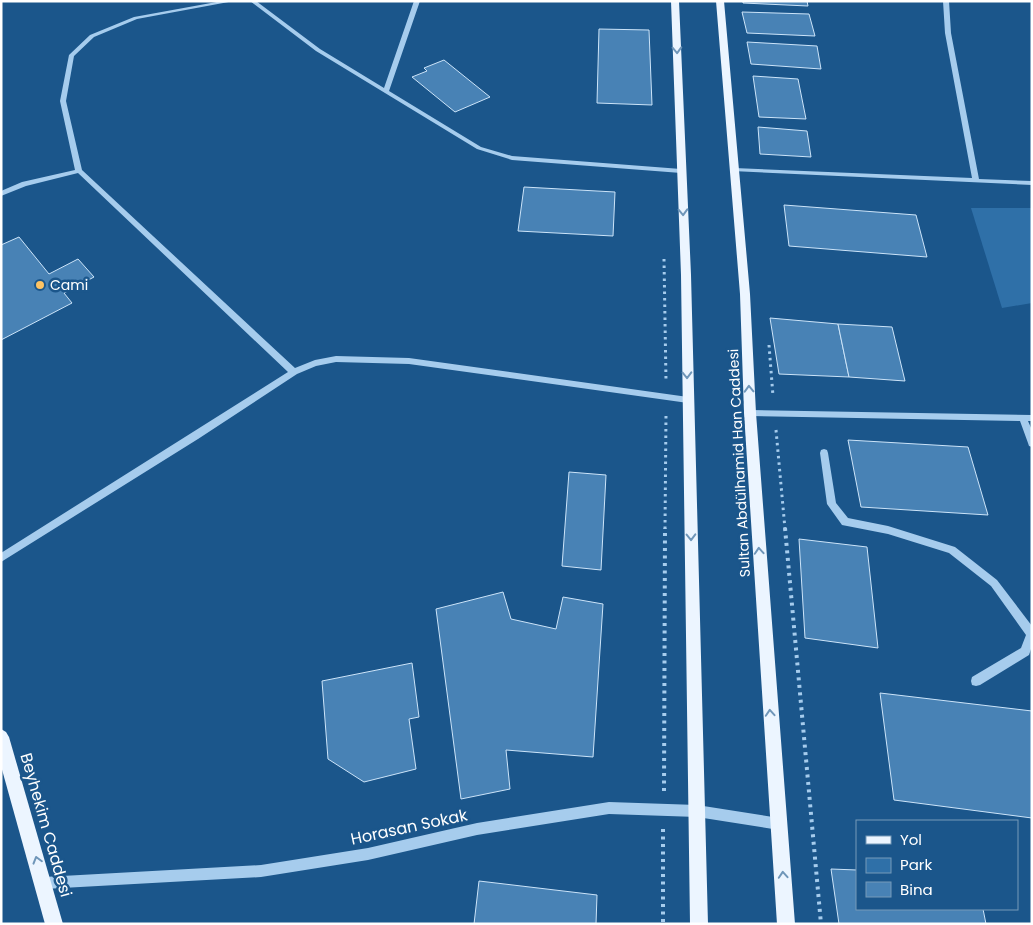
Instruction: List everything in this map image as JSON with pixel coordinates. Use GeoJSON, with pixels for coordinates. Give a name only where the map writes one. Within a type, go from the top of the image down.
{"type":"FeatureCollection","features":[{"type":"Feature","properties":{"kind":"main road"},"geometry":{"type":"LineString","coordinates":[[675,1],[688,400],[699,924]]}},
{"type":"Feature","properties":{"kind":"main road","name":"Sultan Abdülhamid Han Caddesi"},"geometry":{"type":"LineString","coordinates":[[720,1],[745,294],[750,413],[786,924]]}},
{"type":"Feature","properties":{"kind":"main road","name":"Beyhekim Caddesi"},"geometry":{"type":"LineString","coordinates":[[1,737],[44,883],[54,924]]}},
{"type":"Feature","properties":{"kind":"street"},"geometry":{"type":"LineString","coordinates":[[232,1],[136,18],[92,36],[71,56],[63,101],[79,171],[294,372]]}},
{"type":"Feature","properties":{"kind":"street"},"geometry":{"type":"LineString","coordinates":[[253,2],[265,1]]}},
{"type":"Feature","properties":{"kind":"street"},"geometry":{"type":"LineString","coordinates":[[386,91],[417,1]]}},
{"type":"Feature","properties":{"kind":"street"},"geometry":{"type":"LineString","coordinates":[[946,1],[948,33],[976,180]]}},
{"type":"Feature","properties":{"kind":"street"},"geometry":{"type":"LineString","coordinates":[[253,2],[318,50],[479,148],[512,158],[682,171]]}},
{"type":"Feature","properties":{"kind":"street"},"geometry":{"type":"LineString","coordinates":[[734,170],[1032,183]]}},
{"type":"Feature","properties":{"kind":"street"},"geometry":{"type":"LineString","coordinates":[[1,194],[24,184],[79,171]]}},
{"type":"Feature","properties":{"kind":"street"},"geometry":{"type":"LineString","coordinates":[[1,558],[294,372],[315,363],[336,359],[409,361],[688,400]]}},
{"type":"Feature","properties":{"kind":"street"},"geometry":{"type":"LineString","coordinates":[[750,413],[1027,418],[1032,443]]}},
{"type":"Feature","properties":{"kind":"street"},"geometry":{"type":"LineString","coordinates":[[824,454],[832,504],[845,522],[888,530],[952,550],[994,583],[1031,632],[1025,651],[976,681]]}},
{"type":"Feature","properties":{"kind":"street","name":"Horasan Sokak"},"geometry":{"type":"LineString","coordinates":[[44,883],[261,871],[368,854],[477,829],[566,813],[609,808],[697,811],[779,824]]}},
{"type":"Feature","properties":{"kind":"path"},"geometry":{"type":"LineString","coordinates":[[663,924],[666,397],[664,257]]}},
{"type":"Feature","properties":{"kind":"path"},"geometry":{"type":"LineString","coordinates":[[769,344],[821,924]]}},
{"type":"Feature","properties":{"kind":"green space"},"geometry":{"type":"Polygon","coordinates":[[[971,208],[1032,208],[1032,303],[1002,308],[971,208]]]}},
{"type":"Feature","properties":{"kind":"building"},"geometry":{"type":"Polygon","coordinates":[[[743,1],[807,1],[808,6],[743,3],[743,1]]]}},
{"type":"Feature","properties":{"kind":"building"},"geometry":{"type":"Polygon","coordinates":[[[742,12],[809,14],[815,36],[747,33],[742,12]]]}},
{"type":"Feature","properties":{"kind":"building"},"geometry":{"type":"Polygon","coordinates":[[[599,29],[649,30],[652,105],[597,103],[599,29]]]}},
{"type":"Feature","properties":{"kind":"building"},"geometry":{"type":"Polygon","coordinates":[[[747,42],[817,46],[821,69],[751,64],[747,42]]]}},
{"type":"Feature","properties":{"kind":"building"},"geometry":{"type":"Polygon","coordinates":[[[444,60],[490,97],[455,112],[412,77],[427,71],[424,68],[444,60]]]}},
{"type":"Feature","properties":{"kind":"building"},"geometry":{"type":"Polygon","coordinates":[[[753,76],[798,79],[806,119],[759,117],[753,76]]]}},
{"type":"Feature","properties":{"kind":"building"},"geometry":{"type":"Polygon","coordinates":[[[758,127],[807,131],[811,157],[760,154],[758,127]]]}},
{"type":"Feature","properties":{"kind":"building"},"geometry":{"type":"Polygon","coordinates":[[[524,187],[615,192],[613,236],[518,231],[524,187]]]}},
{"type":"Feature","properties":{"kind":"building"},"geometry":{"type":"Polygon","coordinates":[[[784,205],[916,215],[927,257],[789,246],[784,205]]]}},
{"type":"Feature","properties":{"kind":"building","name":"Cami"},"geometry":{"type":"Polygon","coordinates":[[[19,237],[49,274],[78,259],[94,277],[64,293],[72,303],[1,340],[1,245],[19,237]]]}},
{"type":"Feature","properties":{"kind":"building"},"geometry":{"type":"Polygon","coordinates":[[[770,318],[838,324],[849,377],[779,374],[770,318]]]}},
{"type":"Feature","properties":{"kind":"building"},"geometry":{"type":"Polygon","coordinates":[[[838,324],[892,327],[905,381],[849,377],[838,324]]]}},
{"type":"Feature","properties":{"kind":"building"},"geometry":{"type":"Polygon","coordinates":[[[848,440],[968,447],[988,515],[861,507],[848,440]]]}},
{"type":"Feature","properties":{"kind":"building"},"geometry":{"type":"Polygon","coordinates":[[[569,472],[606,475],[601,570],[562,566],[569,472]]]}},
{"type":"Feature","properties":{"kind":"building"},"geometry":{"type":"Polygon","coordinates":[[[799,539],[867,547],[878,648],[805,638],[799,539]]]}},
{"type":"Feature","properties":{"kind":"building"},"geometry":{"type":"Polygon","coordinates":[[[503,592],[511,619],[556,629],[563,597],[603,604],[593,757],[506,750],[510,789],[461,799],[436,609],[503,592]]]}},
{"type":"Feature","properties":{"kind":"building"},"geometry":{"type":"Polygon","coordinates":[[[412,663],[419,717],[409,719],[416,769],[364,782],[328,759],[322,681],[412,663]]]}},
{"type":"Feature","properties":{"kind":"building"},"geometry":{"type":"Polygon","coordinates":[[[880,693],[1032,711],[1032,818],[894,800],[880,693]]]}},
{"type":"Feature","properties":{"kind":"building"},"geometry":{"type":"Polygon","coordinates":[[[831,869],[856,870],[856,910],[983,910],[986,924],[839,924],[831,869]]]}},
{"type":"Feature","properties":{"kind":"building"},"geometry":{"type":"Polygon","coordinates":[[[479,881],[597,895],[596,924],[474,924],[479,881]]]}},
{"type":"Feature","properties":{"kind":"place","name":"Cami"},"geometry":{"type":"Point","coordinates":[40,285]}}]}
